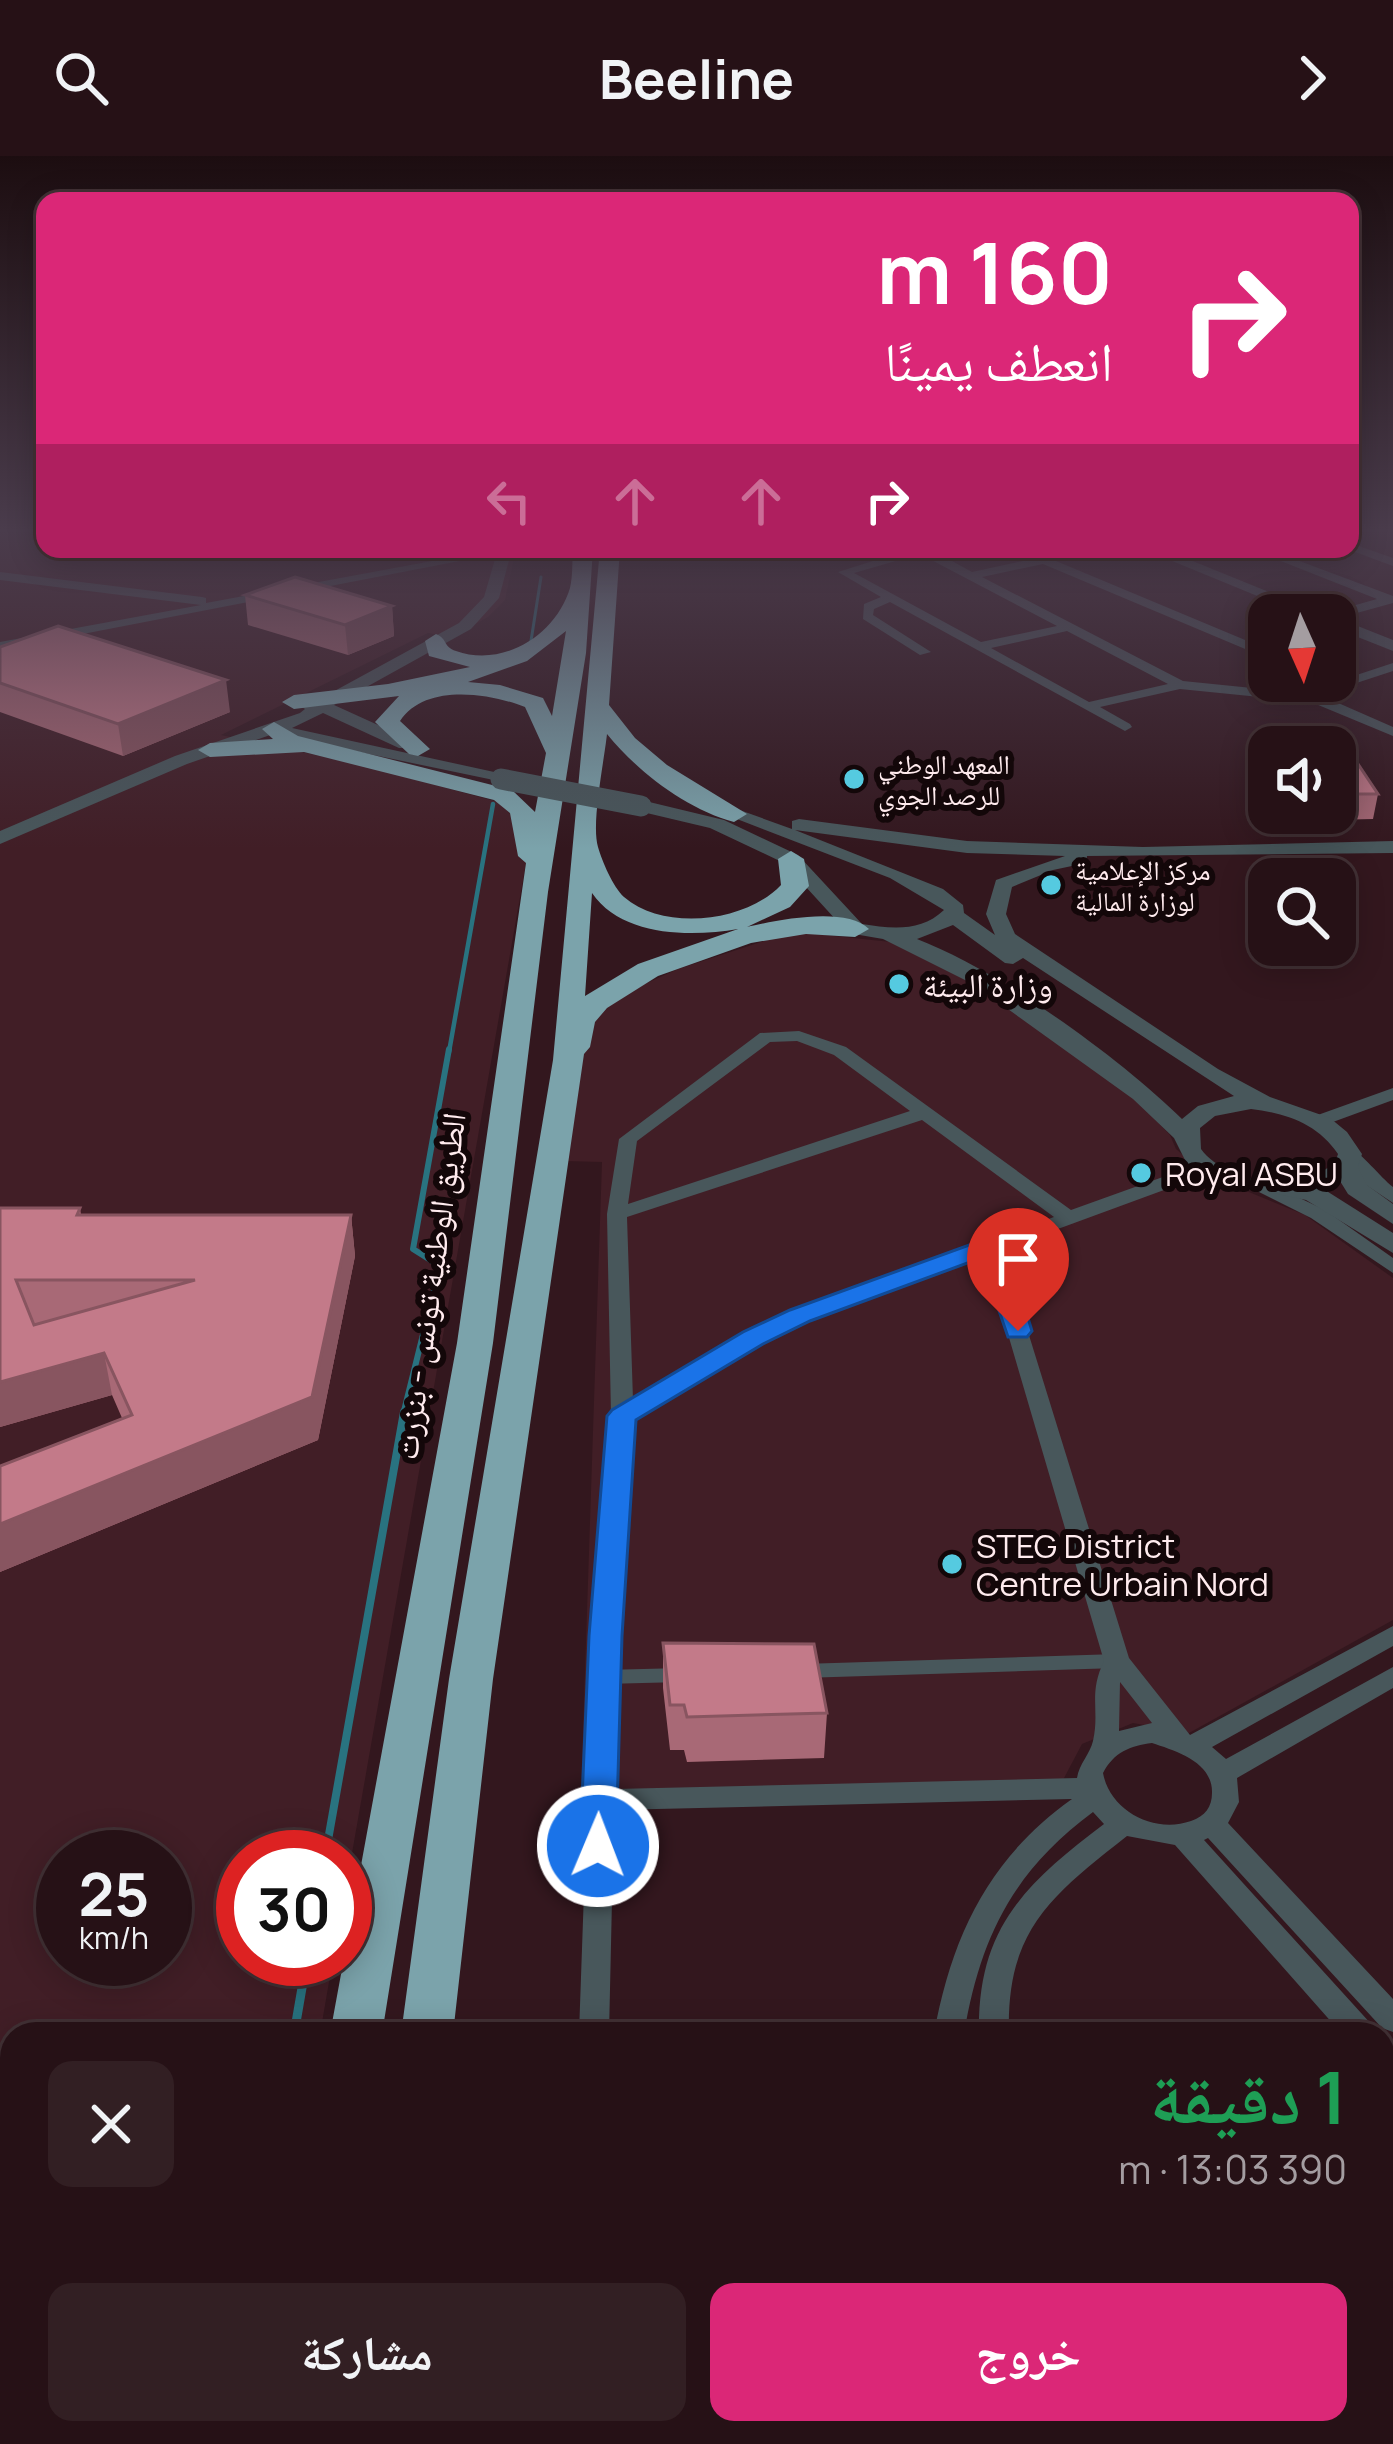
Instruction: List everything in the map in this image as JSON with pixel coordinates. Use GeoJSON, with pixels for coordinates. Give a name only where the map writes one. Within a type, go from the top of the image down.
{"type":"FeatureCollection","features":[{"type":"Feature","properties":{"kind":"highway"},"geometry":{"type":"LineString","coordinates":[[534,892],[527,818],[516,802],[482,788],[283,739],[280,713],[445,678],[510,659],[549,636]]}},
{"type":"Feature","properties":{"kind":"highway","name":"الطريق الوطنية تونس - بنزرت"},"geometry":{"type":"LineString","coordinates":[[358,2022],[475,1343],[534,892],[576,636]]}},
{"type":"Feature","properties":{"kind":"highway"},"geometry":{"type":"LineString","coordinates":[[568,1060],[570,973],[604,636]]}},
{"type":"Feature","properties":{"kind":"highway"},"geometry":{"type":"LineString","coordinates":[[436,641],[437,651],[454,659],[510,659]]}},
{"type":"Feature","properties":{"kind":"highway"},"geometry":{"type":"LineString","coordinates":[[418,749],[387,722],[389,714],[414,697],[467,688],[511,693],[535,704],[556,752]]}},
{"type":"Feature","properties":{"kind":"highway"},"geometry":{"type":"LineString","coordinates":[[599,707],[631,752],[657,774],[734,814]]}},
{"type":"Feature","properties":{"kind":"highway"},"geometry":{"type":"LineString","coordinates":[[210,750],[317,746]]}},
{"type":"Feature","properties":{"kind":"highway"},"geometry":{"type":"LineString","coordinates":[[586,849],[606,895],[621,908],[681,923],[732,921],[778,907],[795,886],[791,859]]}},
{"type":"Feature","properties":{"kind":"highway"},"geometry":{"type":"LineString","coordinates":[[429,2022],[471,1679],[568,1060],[579,1022],[626,981],[768,931],[820,926],[868,932]]}},
{"type":"Feature","properties":{"kind":"highway"},"geometry":{"type":"LineString","coordinates":[[436,1974],[443,2022]]}},
{"type":"Feature","properties":{"kind":"street"},"geometry":{"type":"LineString","coordinates":[[0,642],[29,636]]}},
{"type":"Feature","properties":{"kind":"street"},"geometry":{"type":"LineString","coordinates":[[0,642],[34,636]]}},
{"type":"Feature","properties":{"kind":"street"},"geometry":{"type":"LineString","coordinates":[[181,760],[210,750],[432,636]]}},
{"type":"Feature","properties":{"kind":"street"},"geometry":{"type":"LineString","coordinates":[[0,838],[280,713],[326,702],[446,636]]}},
{"type":"Feature","properties":{"kind":"street"},"geometry":{"type":"LineString","coordinates":[[899,636],[926,652]]}},
{"type":"Feature","properties":{"kind":"street"},"geometry":{"type":"LineString","coordinates":[[956,636],[1125,727]]}},
{"type":"Feature","properties":{"kind":"street"},"geometry":{"type":"LineString","coordinates":[[976,647],[1029,636]]}},
{"type":"Feature","properties":{"kind":"street"},"geometry":{"type":"LineString","coordinates":[[1086,636],[1180,686]]}},
{"type":"Feature","properties":{"kind":"street"},"geometry":{"type":"LineString","coordinates":[[1356,677],[1393,667]]}},
{"type":"Feature","properties":{"kind":"street"},"geometry":{"type":"LineString","coordinates":[[1088,706],[1180,686],[1248,692]]}},
{"type":"Feature","properties":{"kind":"street"},"geometry":{"type":"LineString","coordinates":[[326,702],[418,749],[504,774]]}},
{"type":"Feature","properties":{"kind":"street"},"geometry":{"type":"LineString","coordinates":[[1324,702],[1393,732]]}},
{"type":"Feature","properties":{"kind":"street"},"geometry":{"type":"LineString","coordinates":[[280,713],[504,774],[644,802],[968,847],[1141,852]]}},
{"type":"Feature","properties":{"kind":"street"},"geometry":{"type":"LineString","coordinates":[[702,798],[853,834]]}},
{"type":"Feature","properties":{"kind":"street"},"geometry":{"type":"LineString","coordinates":[[644,802],[717,824],[791,859],[868,932],[915,944],[959,964],[1146,1095],[1187,1130],[1189,1152],[1206,1168],[1233,1181],[1321,1198],[1393,1245]]}},
{"type":"Feature","properties":{"kind":"street"},"geometry":{"type":"LineString","coordinates":[[734,814],[965,902],[1183,1073],[1255,1103],[1322,1120],[1342,1136],[1357,1190],[1393,1216]]}},
{"type":"Feature","properties":{"kind":"street"},"geometry":{"type":"LineString","coordinates":[[868,932],[928,930],[1007,869],[1040,858],[1393,847]]}},
{"type":"Feature","properties":{"kind":"street"},"geometry":{"type":"LineString","coordinates":[[1106,854],[1048,865],[1004,884],[996,914],[1006,938],[1255,1103]]}},
{"type":"Feature","properties":{"kind":"street"},"geometry":{"type":"LineString","coordinates":[[594,2022],[598,1800],[622,1416],[617,1214],[631,1133],[766,1037],[799,1036],[840,1051],[1067,1217]]}},
{"type":"Feature","properties":{"kind":"street"},"geometry":{"type":"LineString","coordinates":[[1322,1120],[1393,1094]]}},
{"type":"Feature","properties":{"kind":"street"},"geometry":{"type":"LineString","coordinates":[[1187,1130],[1210,1109],[1255,1103]]}},
{"type":"Feature","properties":{"kind":"street"},"geometry":{"type":"LineString","coordinates":[[617,1214],[924,1113]]}},
{"type":"Feature","properties":{"kind":"street"},"geometry":{"type":"LineString","coordinates":[[1279,1188],[1316,1185],[1348,1161]]}},
{"type":"Feature","properties":{"kind":"street"},"geometry":{"type":"LineString","coordinates":[[1348,1161],[1393,1197]]}},
{"type":"Feature","properties":{"kind":"street"},"geometry":{"type":"LineString","coordinates":[[622,1416],[753,1338],[800,1316],[1206,1168]]}},
{"type":"Feature","properties":{"kind":"street"},"geometry":{"type":"LineString","coordinates":[[1279,1188],[1393,1268]]}},
{"type":"Feature","properties":{"kind":"street"},"geometry":{"type":"LineString","coordinates":[[1041,1227],[1017,1254],[1005,1290],[1117,1661],[1187,1742],[1223,1773],[1228,1792],[1225,1809],[1212,1824],[1183,1835],[1152,1834],[1123,1824],[1094,1792],[1090,1773],[1106,1747],[1126,1736],[1152,1733],[1187,1742],[1393,1635]]}},
{"type":"Feature","properties":{"kind":"street"},"geometry":{"type":"LineString","coordinates":[[790,1672],[1117,1661]]}},
{"type":"Feature","properties":{"kind":"street"},"geometry":{"type":"LineString","coordinates":[[1106,1747],[1107,1681],[1117,1661]]}},
{"type":"Feature","properties":{"kind":"street"},"geometry":{"type":"LineString","coordinates":[[604,1677],[697,1675]]}},
{"type":"Feature","properties":{"kind":"street"},"geometry":{"type":"LineString","coordinates":[[1223,1773],[1393,1676]]}},
{"type":"Feature","properties":{"kind":"street"},"geometry":{"type":"LineString","coordinates":[[598,1800],[1094,1792]]}},
{"type":"Feature","properties":{"kind":"street"},"geometry":{"type":"LineString","coordinates":[[952,2022],[957,1979],[982,1919],[1036,1842],[1094,1792]]}},
{"type":"Feature","properties":{"kind":"street"},"geometry":{"type":"LineString","coordinates":[[992,2022],[989,1994],[1010,1933],[1057,1874],[1123,1824]]}},
{"type":"Feature","properties":{"kind":"street"},"geometry":{"type":"LineString","coordinates":[[1212,1824],[1393,2019]]}},
{"type":"Feature","properties":{"kind":"street"},"geometry":{"type":"LineString","coordinates":[[1183,1835],[1349,2022]]}},
{"type":"Feature","properties":{"kind":"shaded area"},"geometry":{"type":"Polygon","coordinates":[[[0,636],[422,636],[221,735],[358,764],[535,812],[356,1830],[216,1830],[216,1986],[328,1986],[322,2022],[0,2022],[0,636]]]}},
{"type":"Feature","properties":{"kind":"shaded area"},"geometry":{"type":"Polygon","coordinates":[[[806,933],[891,942],[949,964],[1134,1097],[1170,1135],[1176,1149],[1205,1174],[1305,1215],[1393,1278],[1393,1620],[1189,1733],[1133,1723],[1082,1744],[1063,1780],[581,1791],[602,1162],[564,1161],[583,1033],[611,999],[678,969],[773,938],[806,933]]]}},
{"type":"Feature","properties":{"kind":"building"},"geometry":{"type":"Polygon","coordinates":[[[31,636],[88,636],[226,680],[118,724],[0,683],[0,647],[31,636]]]}},
{"type":"Feature","properties":{"kind":"building"},"geometry":{"type":"Polygon","coordinates":[[[1356,761],[1378,794],[1356,794],[1356,761]]]}},
{"type":"Feature","properties":{"kind":"building"},"geometry":{"type":"Polygon","coordinates":[[[0,1208],[80,1208],[77,1215],[351,1215],[312,1397],[0,1524],[0,1466],[132,1415],[104,1353],[0,1382],[0,1208]],[[16,1280],[34,1325],[195,1280],[16,1280]]]}},
{"type":"Feature","properties":{"kind":"building"},"geometry":{"type":"Polygon","coordinates":[[[663,1643],[814,1644],[827,1713],[687,1717],[684,1705],[670,1705],[663,1643]]]}},
{"type":"Feature","properties":{"kind":"waterway"},"geometry":{"type":"LineString","coordinates":[[531,641],[532,636]]}},
{"type":"Feature","properties":{"kind":"waterway"},"geometry":{"type":"LineString","coordinates":[[449,1052],[493,804]]}},
{"type":"Feature","properties":{"kind":"waterway"},"geometry":{"type":"LineString","coordinates":[[403,1415],[440,1266],[413,1249],[449,1049]]}},
{"type":"Feature","properties":{"kind":"waterway"},"geometry":{"type":"LineString","coordinates":[[330,1830],[404,1412]]}},
{"type":"Feature","properties":{"kind":"waterway"},"geometry":{"type":"LineString","coordinates":[[296,2022],[302,1986]]}},
{"type":"Feature","properties":{"kind":"place","name":"المعهد الوطني للرصد الجوي"},"geometry":{"type":"Point","coordinates":[854,779]}},
{"type":"Feature","properties":{"kind":"place","name":"مركز الإعلامية لوزارة المالية"},"geometry":{"type":"Point","coordinates":[1051,885]}},
{"type":"Feature","properties":{"kind":"place","name":"وزارة البيئة"},"geometry":{"type":"Point","coordinates":[899,984]}},
{"type":"Feature","properties":{"kind":"place","name":"Royal ASBU"},"geometry":{"type":"Point","coordinates":[1141,1173]}},
{"type":"Feature","properties":{"kind":"place","name":"STEG District Centre Urbain Nord"},"geometry":{"type":"Point","coordinates":[952,1564]}},
{"type":"Feature","properties":{"kind":"route"},"geometry":{"type":"LineString","coordinates":[[598,1846],[606,1636],[622,1416],[753,1338],[800,1316],[1041,1227],[1017,1254],[1005,1290],[1018,1331]]}}]}
